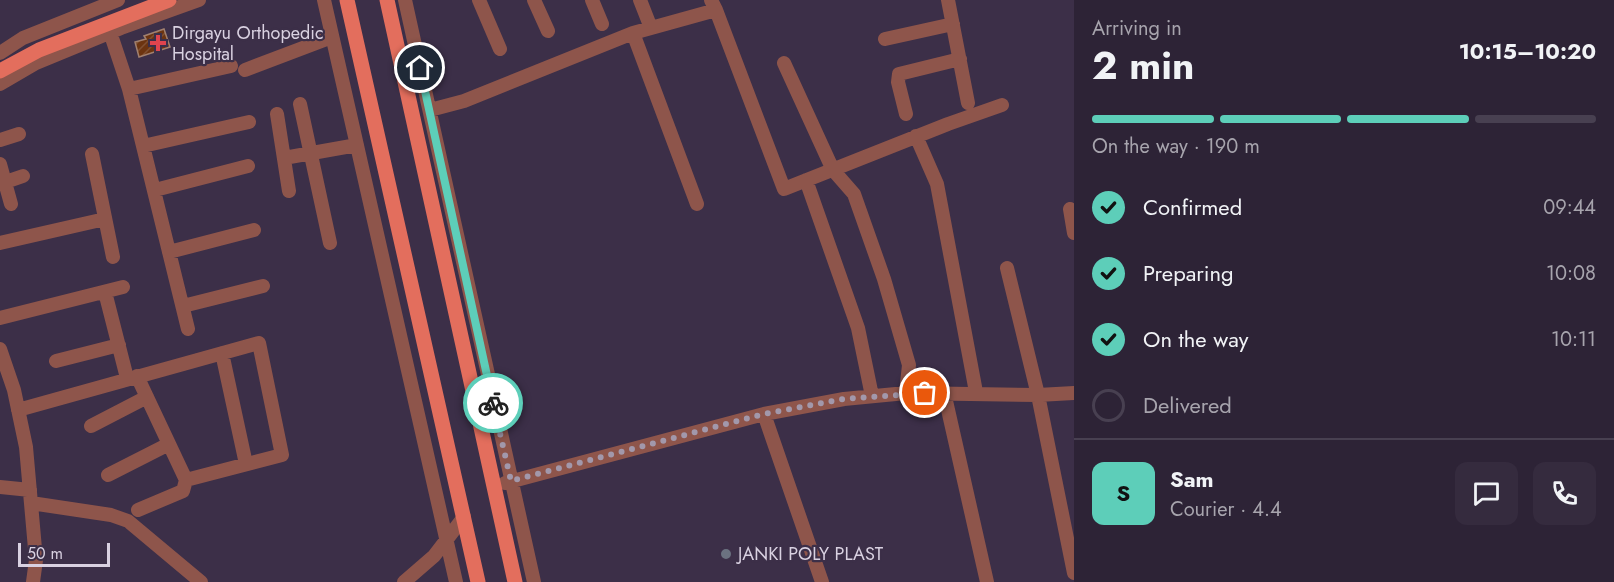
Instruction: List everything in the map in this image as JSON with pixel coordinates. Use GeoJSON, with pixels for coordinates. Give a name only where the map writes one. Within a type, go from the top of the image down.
{"type":"FeatureCollection","features":[{"type":"Feature","properties":{"kind":"main road"},"geometry":{"type":"LineString","coordinates":[[0,62],[36,43],[147,0]]}},
{"type":"Feature","properties":{"kind":"main road"},"geometry":{"type":"LineString","coordinates":[[0,71],[39,50],[169,0]]}},
{"type":"Feature","properties":{"kind":"main road"},"geometry":{"type":"LineString","coordinates":[[346,0],[478,582]]}},
{"type":"Feature","properties":{"kind":"main road"},"geometry":{"type":"LineString","coordinates":[[387,0],[515,582]]}},
{"type":"Feature","properties":{"kind":"street"},"geometry":{"type":"LineString","coordinates":[[0,53],[23,38],[118,0]]}},
{"type":"Feature","properties":{"kind":"street"},"geometry":{"type":"LineString","coordinates":[[0,84],[36,63],[110,32],[199,0]]}},
{"type":"Feature","properties":{"kind":"street"},"geometry":{"type":"LineString","coordinates":[[324,0],[456,582]]}},
{"type":"Feature","properties":{"kind":"street"},"geometry":{"type":"LineString","coordinates":[[405,0],[534,582]]}},
{"type":"Feature","properties":{"kind":"street"},"geometry":{"type":"LineString","coordinates":[[479,0],[500,49]]}},
{"type":"Feature","properties":{"kind":"street"},"geometry":{"type":"LineString","coordinates":[[534,0],[548,32]]}},
{"type":"Feature","properties":{"kind":"street"},"geometry":{"type":"LineString","coordinates":[[592,0],[602,24]]}},
{"type":"Feature","properties":{"kind":"street"},"geometry":{"type":"LineString","coordinates":[[640,0],[651,28]]}},
{"type":"Feature","properties":{"kind":"street"},"geometry":{"type":"LineString","coordinates":[[948,0],[968,103]]}},
{"type":"Feature","properties":{"kind":"street"},"geometry":{"type":"LineString","coordinates":[[430,110],[464,101],[633,33],[714,5],[784,189],[916,136],[1002,105]]}},
{"type":"Feature","properties":{"kind":"street"},"geometry":{"type":"LineString","coordinates":[[885,39],[953,24]]}},
{"type":"Feature","properties":{"kind":"street"},"geometry":{"type":"LineString","coordinates":[[110,32],[129,89],[188,329]]}},
{"type":"Feature","properties":{"kind":"street"},"geometry":{"type":"LineString","coordinates":[[633,33],[696,204]]}},
{"type":"Feature","properties":{"kind":"street"},"geometry":{"type":"LineString","coordinates":[[129,89],[238,68],[332,37]]}},
{"type":"Feature","properties":{"kind":"street"},"geometry":{"type":"LineString","coordinates":[[906,114],[898,82],[899,74],[960,59]]}},
{"type":"Feature","properties":{"kind":"street"},"geometry":{"type":"LineString","coordinates":[[784,63],[833,170],[854,194],[884,279],[909,365],[906,393]]}},
{"type":"Feature","properties":{"kind":"street"},"geometry":{"type":"LineString","coordinates":[[300,104],[330,243]]}},
{"type":"Feature","properties":{"kind":"street"},"geometry":{"type":"LineString","coordinates":[[277,114],[289,191]]}},
{"type":"Feature","properties":{"kind":"street"},"geometry":{"type":"LineString","coordinates":[[143,146],[249,122]]}},
{"type":"Feature","properties":{"kind":"street"},"geometry":{"type":"LineString","coordinates":[[0,140],[19,134]]}},
{"type":"Feature","properties":{"kind":"street"},"geometry":{"type":"LineString","coordinates":[[916,136],[937,184],[976,392]]}},
{"type":"Feature","properties":{"kind":"street"},"geometry":{"type":"LineString","coordinates":[[284,158],[357,145]]}},
{"type":"Feature","properties":{"kind":"street"},"geometry":{"type":"LineString","coordinates":[[92,154],[113,257]]}},
{"type":"Feature","properties":{"kind":"street"},"geometry":{"type":"LineString","coordinates":[[0,164],[2,183],[11,204]]}},
{"type":"Feature","properties":{"kind":"street"},"geometry":{"type":"LineString","coordinates":[[155,190],[248,166]]}},
{"type":"Feature","properties":{"kind":"street"},"geometry":{"type":"LineString","coordinates":[[2,183],[23,176]]}},
{"type":"Feature","properties":{"kind":"street"},"geometry":{"type":"LineString","coordinates":[[806,180],[858,328],[872,396]]}},
{"type":"Feature","properties":{"kind":"street"},"geometry":{"type":"LineString","coordinates":[[1070,209],[1074,233]]}},
{"type":"Feature","properties":{"kind":"street"},"geometry":{"type":"LineString","coordinates":[[0,243],[105,219]]}},
{"type":"Feature","properties":{"kind":"street"},"geometry":{"type":"LineString","coordinates":[[169,252],[254,230]]}},
{"type":"Feature","properties":{"kind":"street"},"geometry":{"type":"LineString","coordinates":[[1006,268],[1038,394],[1074,573]]}},
{"type":"Feature","properties":{"kind":"street"},"geometry":{"type":"LineString","coordinates":[[183,306],[263,286]]}},
{"type":"Feature","properties":{"kind":"street"},"geometry":{"type":"LineString","coordinates":[[0,318],[123,287]]}},
{"type":"Feature","properties":{"kind":"street"},"geometry":{"type":"LineString","coordinates":[[105,292],[119,345],[132,377],[147,397],[186,480],[183,490],[138,510]]}},
{"type":"Feature","properties":{"kind":"street"},"geometry":{"type":"LineString","coordinates":[[18,410],[259,343],[282,455],[186,480]]}},
{"type":"Feature","properties":{"kind":"street"},"geometry":{"type":"LineString","coordinates":[[56,361],[119,345]]}},
{"type":"Feature","properties":{"kind":"street"},"geometry":{"type":"LineString","coordinates":[[0,349],[5,381],[18,410],[26,447],[36,560],[33,582]]}},
{"type":"Feature","properties":{"kind":"street"},"geometry":{"type":"LineString","coordinates":[[222,353],[246,464]]}},
{"type":"Feature","properties":{"kind":"street"},"geometry":{"type":"LineString","coordinates":[[413,393],[434,386]]}},
{"type":"Feature","properties":{"kind":"street"},"geometry":{"type":"LineString","coordinates":[[494,486],[764,414],[872,396],[944,392],[1074,393]]}},
{"type":"Feature","properties":{"kind":"street"},"geometry":{"type":"LineString","coordinates":[[944,392],[987,582]]}},
{"type":"Feature","properties":{"kind":"street"},"geometry":{"type":"LineString","coordinates":[[91,426],[147,397]]}},
{"type":"Feature","properties":{"kind":"street"},"geometry":{"type":"LineString","coordinates":[[764,414],[822,582]]}},
{"type":"Feature","properties":{"kind":"street"},"geometry":{"type":"LineString","coordinates":[[108,475],[169,444]]}},
{"type":"Feature","properties":{"kind":"street"},"geometry":{"type":"LineString","coordinates":[[0,487],[30,497],[128,521],[201,582]]}},
{"type":"Feature","properties":{"kind":"street"},"geometry":{"type":"LineString","coordinates":[[404,582],[434,556],[464,517]]}},
{"type":"Feature","properties":{"kind":"building"},"geometry":{"type":"Polygon","coordinates":[[[164,29],[170,47],[139,57],[135,42],[164,29]]]}},
{"type":"Feature","properties":{"kind":"way so far"},"geometry":{"type":"LineString","coordinates":[[493,403],[511,481],[764,414],[844,399],[925,393]]}},
{"type":"Feature","properties":{"kind":"place","name":"Dirgayu Orthopedic Hospital"},"geometry":{"type":"Point","coordinates":[158,43]}},
{"type":"Feature","properties":{"kind":"place","name":"JANKI POLY PLAST"},"geometry":{"type":"Point","coordinates":[726,554]}},
{"type":"Feature","properties":{"kind":"route"},"geometry":{"type":"LineString","coordinates":[[420,68],[493,403]]}}]}
